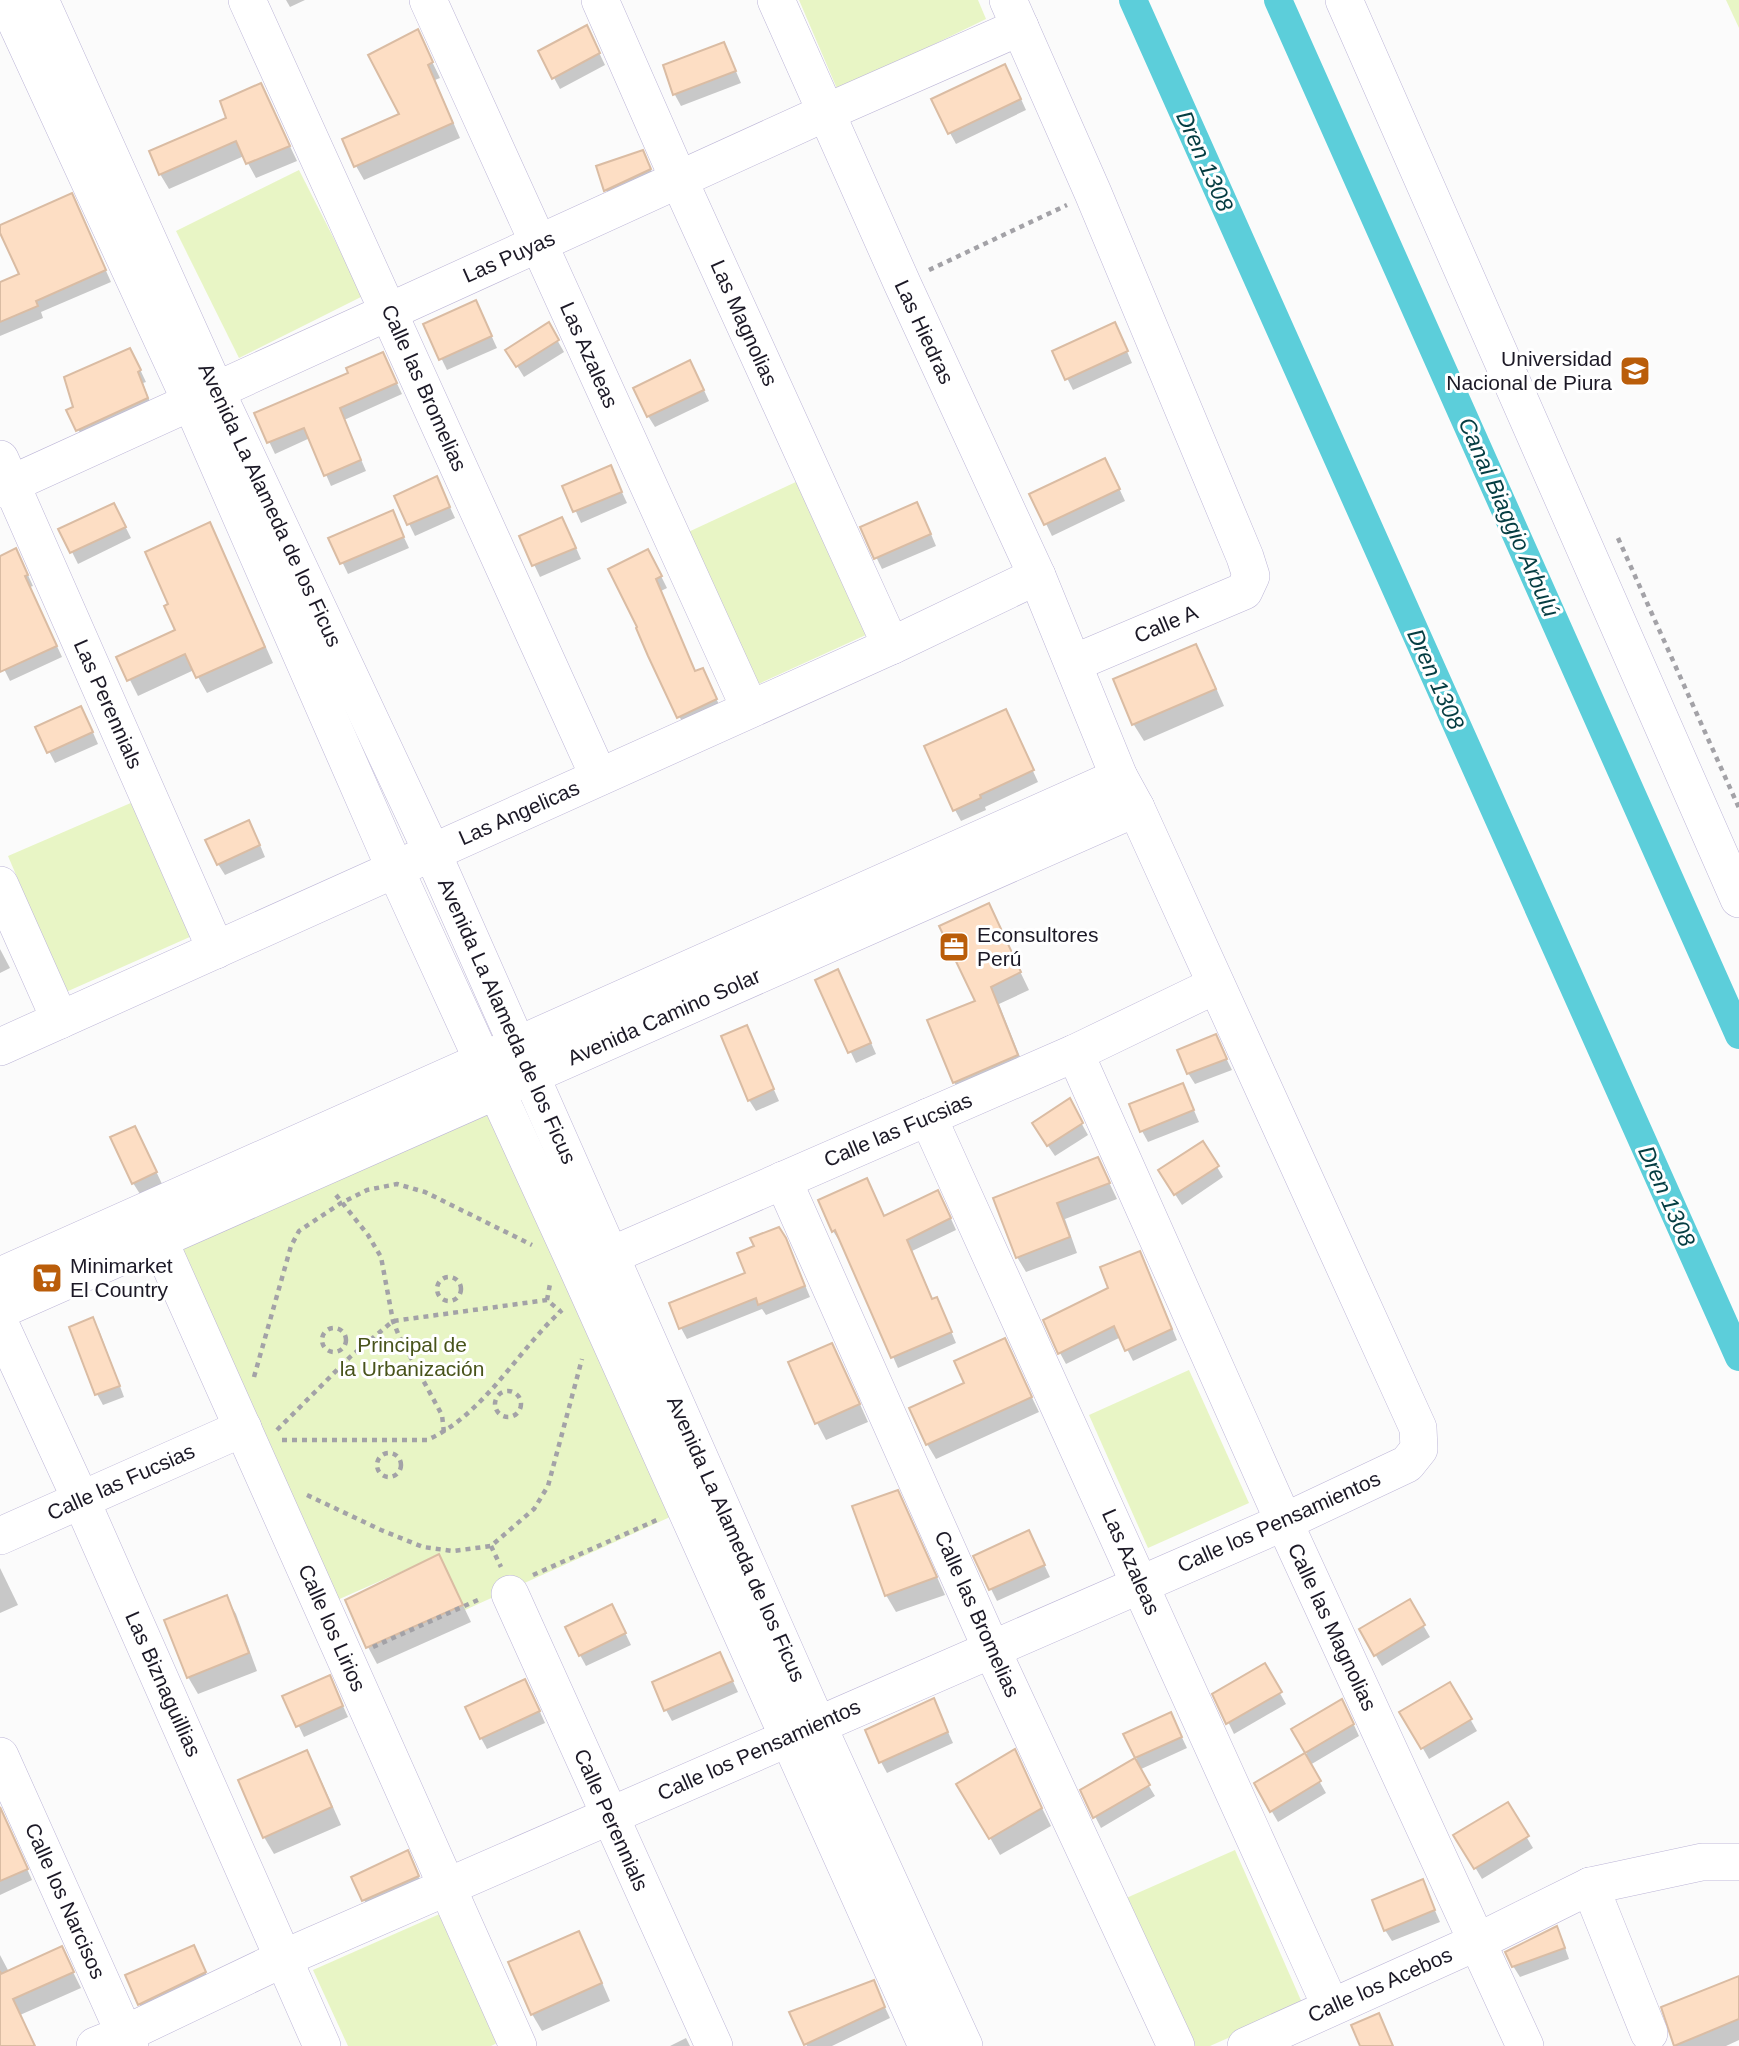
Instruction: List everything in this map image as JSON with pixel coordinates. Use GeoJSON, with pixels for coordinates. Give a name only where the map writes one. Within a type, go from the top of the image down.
{"type":"FeatureCollection","features":[{"type":"Feature","properties":{"kind":"street","name":"Avenida La Alameda de los Ficus"},"geometry":{"type":"LineString","coordinates":[[6,0],[432,852],[611,1255],[928,2046]]}},
{"type":"Feature","properties":{"kind":"street","name":"Avenida La Alameda de los Ficus"},"geometry":{"type":"LineString","coordinates":[[40,0],[396,869],[489,1076],[575,1287],[964,2046]]}},
{"type":"Feature","properties":{"kind":"street","name":"Calle las Bromelias"},"geometry":{"type":"LineString","coordinates":[[247,0],[599,777]]}},
{"type":"Feature","properties":{"kind":"street","name":"Las Azaleas"},"geometry":{"type":"LineString","coordinates":[[428,0],[750,709]]}},
{"type":"Feature","properties":{"kind":"street","name":"Las Magnolias"},"geometry":{"type":"LineString","coordinates":[[600,0],[891,646]]}},
{"type":"Feature","properties":{"kind":"street","name":"Las Hiedras"},"geometry":{"type":"LineString","coordinates":[[776,0],[1037,576],[1128,792],[1418,1428],[1419,1449]]}},
{"type":"Feature","properties":{"kind":"street"},"geometry":{"type":"LineString","coordinates":[[1344,0],[1739,899]]}},
{"type":"Feature","properties":{"kind":"street","name":"Las Puyas"},"geometry":{"type":"LineString","coordinates":[[4,477],[204,397],[679,180],[827,112],[1014,13]]}},
{"type":"Feature","properties":{"kind":"street"},"geometry":{"type":"LineString","coordinates":[[1014,13],[1093,192]]}},
{"type":"Feature","properties":{"kind":"street","name":"Calle A"},"geometry":{"type":"LineString","coordinates":[[1074,663],[1244,591],[1251,576],[1093,192]]}},
{"type":"Feature","properties":{"kind":"street","name":"Las Perennials"},"geometry":{"type":"LineString","coordinates":[[4,477],[216,950]]}},
{"type":"Feature","properties":{"kind":"street","name":"Las Angelicas"},"geometry":{"type":"LineString","coordinates":[[0,1047],[891,646],[1037,576]]}},
{"type":"Feature","properties":{"kind":"street","name":"Avenida Camino Solar"},"geometry":{"type":"LineString","coordinates":[[0,1310],[153,1226],[1128,792]]}},
{"type":"Feature","properties":{"kind":"street"},"geometry":{"type":"LineString","coordinates":[[0,885],[60,1020]]}},
{"type":"Feature","properties":{"kind":"street","name":"Calle las Fucsias"},"geometry":{"type":"LineString","coordinates":[[575,1287],[611,1255],[1075,1053],[1216,985]]}},
{"type":"Feature","properties":{"kind":"street","name":"Calle las Magnolias"},"geometry":{"type":"LineString","coordinates":[[1075,1053],[1284,1522],[1525,2046]]}},
{"type":"Feature","properties":{"kind":"street","name":"Las Azaleas"},"geometry":{"type":"LineString","coordinates":[[928,1117],[1331,2007]]}},
{"type":"Feature","properties":{"kind":"street","name":"Calle las Bromelias"},"geometry":{"type":"LineString","coordinates":[[783,1180],[991,1648],[1176,2046]]}},
{"type":"Feature","properties":{"kind":"street","name":"Avenida Camino Solar"},"geometry":{"type":"LineString","coordinates":[[0,1276],[153,1226]]}},
{"type":"Feature","properties":{"kind":"street","name":"Calle los Lirios"},"geometry":{"type":"LineString","coordinates":[[153,1226],[260,1429],[447,1886],[518,2046]]}},
{"type":"Feature","properties":{"kind":"street","name":"Las Biznaguillias"},"geometry":{"type":"LineString","coordinates":[[0,1324],[323,2046]]}},
{"type":"Feature","properties":{"kind":"street","name":"Calle las Fucsias"},"geometry":{"type":"LineString","coordinates":[[0,1536],[81,1500],[260,1429]]}},
{"type":"Feature","properties":{"kind":"street","name":"Calle los Pensamientos"},"geometry":{"type":"LineString","coordinates":[[117,2042],[284,1958],[1284,1522],[1407,1464],[1419,1449]]}},
{"type":"Feature","properties":{"kind":"street","name":"Calle Perennials"},"geometry":{"type":"LineString","coordinates":[[510,1594],[714,2046]]}},
{"type":"Feature","properties":{"kind":"street","name":"Calle los Narcisos"},"geometry":{"type":"LineString","coordinates":[[0,1756],[117,2042]]}},
{"type":"Feature","properties":{"kind":"street","name":"Calle los Acebos"},"geometry":{"type":"LineString","coordinates":[[1246,2046],[1477,1942],[1590,1886],[1702,1862],[1739,1863]]}},
{"type":"Feature","properties":{"kind":"street"},"geometry":{"type":"LineString","coordinates":[[1590,1886],[1649,2033]]}},
{"type":"Feature","properties":{"kind":"path"},"geometry":{"type":"LineString","coordinates":[[902,283],[1093,192]]}},
{"type":"Feature","properties":{"kind":"path"},"geometry":{"type":"LineString","coordinates":[[251,1385],[291,1246],[299,1231],[367,1189],[397,1184],[425,1192],[537,1247]]}},
{"type":"Feature","properties":{"kind":"path"},"geometry":{"type":"LineString","coordinates":[[330,1185],[341,1203],[368,1235],[381,1257],[393,1321],[442,1415],[444,1433]]}},
{"type":"Feature","properties":{"kind":"path"},"geometry":{"type":"LineString","coordinates":[[449,1277],[460,1282],[462,1289],[460,1296],[449,1302],[442,1300],[437,1289],[443,1279],[449,1277]]}},
{"type":"Feature","properties":{"kind":"path"},"geometry":{"type":"LineString","coordinates":[[281,1440],[427,1440],[444,1433],[466,1416],[560,1311],[575,1287]]}},
{"type":"Feature","properties":{"kind":"path"},"geometry":{"type":"LineString","coordinates":[[260,1429],[393,1321],[547,1300],[560,1311]]}},
{"type":"Feature","properties":{"kind":"path"},"geometry":{"type":"LineString","coordinates":[[449,1302],[450,1312]]}},
{"type":"Feature","properties":{"kind":"path"},"geometry":{"type":"LineString","coordinates":[[337,1328],[342,1330],[346,1336],[343,1349],[337,1352],[325,1348],[323,1336],[326,1331],[337,1328]]}},
{"type":"Feature","properties":{"kind":"path"},"geometry":{"type":"LineString","coordinates":[[343,1349],[351,1357]]}},
{"type":"Feature","properties":{"kind":"path"},"geometry":{"type":"LineString","coordinates":[[299,1491],[423,1547],[453,1551],[491,1546],[534,1509],[548,1486],[584,1353]]}},
{"type":"Feature","properties":{"kind":"path"},"geometry":{"type":"LineString","coordinates":[[491,1388],[499,1395]]}},
{"type":"Feature","properties":{"kind":"path"},"geometry":{"type":"LineString","coordinates":[[505,1391],[518,1396],[522,1402],[517,1415],[510,1418],[498,1413],[495,1407],[499,1395],[505,1391]]}},
{"type":"Feature","properties":{"kind":"path"},"geometry":{"type":"LineString","coordinates":[[391,1440],[391,1452]]}},
{"type":"Feature","properties":{"kind":"path"},"geometry":{"type":"LineString","coordinates":[[391,1452],[401,1460],[401,1467],[392,1477],[385,1477],[376,1467],[377,1461],[385,1453],[391,1452]]}},
{"type":"Feature","properties":{"kind":"green space"},"geometry":{"type":"Polygon","coordinates":[[[799,0],[978,0],[986,19],[838,91],[799,0]]]}},
{"type":"Feature","properties":{"kind":"green space"},"geometry":{"type":"Polygon","coordinates":[[[1726,0],[1739,0],[1739,28],[1726,0]]]}},
{"type":"Feature","properties":{"kind":"green space"},"geometry":{"type":"Polygon","coordinates":[[[299,170],[363,296],[239,358],[176,231],[299,170]]]}},
{"type":"Feature","properties":{"kind":"green space"},"geometry":{"type":"Polygon","coordinates":[[[798,481],[868,634],[754,686],[684,534],[798,481]]]}},
{"type":"Feature","properties":{"kind":"green space"},"geometry":{"type":"Polygon","coordinates":[[[133,802],[192,936],[66,992],[8,856],[133,802]]]}},
{"type":"Feature","properties":{"kind":"green space","name":"Principal de la Urbanización"},"geometry":{"type":"Polygon","coordinates":[[[491,1110],[670,1517],[465,1610],[439,1555],[335,1601],[176,1250],[491,1110]]]}},
{"type":"Feature","properties":{"kind":"green space"},"geometry":{"type":"Polygon","coordinates":[[[1189,1370],[1249,1503],[1148,1548],[1089,1415],[1189,1370]]]}},
{"type":"Feature","properties":{"kind":"green space"},"geometry":{"type":"Polygon","coordinates":[[[1235,1850],[1303,2005],[1210,2046],[1192,2046],[1124,1899],[1235,1850]]]}},
{"type":"Feature","properties":{"kind":"green space"},"geometry":{"type":"Polygon","coordinates":[[[442,1913],[497,2043],[491,2046],[348,2046],[313,1970],[442,1913]]]}},
{"type":"Feature","properties":{"kind":"building"},"geometry":{"type":"Polygon","coordinates":[[[587,25],[600,53],[552,79],[538,51],[587,25]]]}},
{"type":"Feature","properties":{"kind":"building"},"geometry":{"type":"Polygon","coordinates":[[[418,29],[433,62],[428,65],[453,123],[354,167],[342,139],[399,114],[368,55],[418,29]]]}},
{"type":"Feature","properties":{"kind":"building"},"geometry":{"type":"Polygon","coordinates":[[[724,42],[736,71],[673,95],[663,65],[724,42]]]}},
{"type":"Feature","properties":{"kind":"building"},"geometry":{"type":"Polygon","coordinates":[[[1005,64],[1021,99],[948,134],[931,99],[1005,64]]]}},
{"type":"Feature","properties":{"kind":"building"},"geometry":{"type":"Polygon","coordinates":[[[261,83],[290,146],[246,164],[236,141],[159,175],[149,151],[226,118],[220,101],[261,83]]]}},
{"type":"Feature","properties":{"kind":"building"},"geometry":{"type":"Polygon","coordinates":[[[643,150],[651,169],[604,191],[596,166],[643,150]]]}},
{"type":"Feature","properties":{"kind":"building"},"geometry":{"type":"Polygon","coordinates":[[[72,193],[106,270],[36,301],[38,306],[0,322],[0,282],[19,274],[0,233],[0,225],[72,193]]]}},
{"type":"Feature","properties":{"kind":"building"},"geometry":{"type":"Polygon","coordinates":[[[476,300],[492,336],[439,360],[423,324],[476,300]]]}},
{"type":"Feature","properties":{"kind":"building"},"geometry":{"type":"Polygon","coordinates":[[[549,322],[559,340],[516,367],[505,350],[549,322]]]}},
{"type":"Feature","properties":{"kind":"building"},"geometry":{"type":"Polygon","coordinates":[[[1115,322],[1128,351],[1065,380],[1052,351],[1115,322]]]}},
{"type":"Feature","properties":{"kind":"building"},"geometry":{"type":"Polygon","coordinates":[[[130,348],[141,370],[138,372],[148,398],[76,431],[66,410],[73,407],[64,377],[130,348]]]}},
{"type":"Feature","properties":{"kind":"building"},"geometry":{"type":"Polygon","coordinates":[[[383,352],[397,383],[340,408],[361,460],[324,476],[304,428],[267,443],[254,413],[348,373],[346,368],[383,352]]]}},
{"type":"Feature","properties":{"kind":"building"},"geometry":{"type":"Polygon","coordinates":[[[690,360],[704,390],[647,417],[633,388],[690,360]]]}},
{"type":"Feature","properties":{"kind":"building"},"geometry":{"type":"Polygon","coordinates":[[[1105,458],[1120,489],[1044,525],[1029,494],[1105,458]]]}},
{"type":"Feature","properties":{"kind":"building"},"geometry":{"type":"Polygon","coordinates":[[[611,465],[622,492],[573,512],[562,486],[611,465]]]}},
{"type":"Feature","properties":{"kind":"building"},"geometry":{"type":"Polygon","coordinates":[[[437,476],[450,507],[407,525],[394,496],[437,476]]]}},
{"type":"Feature","properties":{"kind":"building"},"geometry":{"type":"Polygon","coordinates":[[[917,502],[931,534],[874,559],[860,527],[917,502]]]}},
{"type":"Feature","properties":{"kind":"building"},"geometry":{"type":"Polygon","coordinates":[[[114,503],[126,527],[70,553],[58,529],[114,503]]]}},
{"type":"Feature","properties":{"kind":"building"},"geometry":{"type":"Polygon","coordinates":[[[393,510],[404,537],[340,564],[328,538],[393,510]]]}},
{"type":"Feature","properties":{"kind":"building"},"geometry":{"type":"Polygon","coordinates":[[[562,517],[576,548],[532,566],[519,536],[562,517]]]}},
{"type":"Feature","properties":{"kind":"building"},"geometry":{"type":"Polygon","coordinates":[[[210,522],[265,647],[196,678],[185,654],[127,681],[116,657],[175,630],[164,606],[168,604],[145,552],[210,522]]]}},
{"type":"Feature","properties":{"kind":"building"},"geometry":{"type":"Polygon","coordinates":[[[16,548],[28,575],[25,576],[57,646],[0,672],[0,556],[16,548]]]}},
{"type":"Feature","properties":{"kind":"building"},"geometry":{"type":"Polygon","coordinates":[[[648,549],[662,576],[656,579],[695,671],[703,668],[717,699],[677,718],[608,569],[648,549]]]}},
{"type":"Feature","properties":{"kind":"building"},"geometry":{"type":"Polygon","coordinates":[[[1196,644],[1216,689],[1132,725],[1113,679],[1196,644]]]}},
{"type":"Feature","properties":{"kind":"building"},"geometry":{"type":"Polygon","coordinates":[[[81,706],[93,732],[47,753],[35,727],[81,706]]]}},
{"type":"Feature","properties":{"kind":"building"},"geometry":{"type":"Polygon","coordinates":[[[1006,709],[1034,770],[953,811],[924,746],[1006,709]]]}},
{"type":"Feature","properties":{"kind":"building"},"geometry":{"type":"Polygon","coordinates":[[[249,820],[260,845],[217,865],[205,840],[249,820]]]}},
{"type":"Feature","properties":{"kind":"building"},"geometry":{"type":"Polygon","coordinates":[[[989,903],[1021,972],[991,987],[1018,1055],[953,1083],[927,1020],[975,1001],[939,926],[989,903]]]}},
{"type":"Feature","properties":{"kind":"building"},"geometry":{"type":"Polygon","coordinates":[[[838,969],[871,1043],[848,1053],[815,980],[838,969]]]}},
{"type":"Feature","properties":{"kind":"building"},"geometry":{"type":"Polygon","coordinates":[[[747,1025],[774,1089],[748,1101],[721,1036],[747,1025]]]}},
{"type":"Feature","properties":{"kind":"building"},"geometry":{"type":"Polygon","coordinates":[[[1216,1034],[1227,1059],[1187,1074],[1177,1050],[1216,1034]]]}},
{"type":"Feature","properties":{"kind":"building"},"geometry":{"type":"Polygon","coordinates":[[[1183,1083],[1194,1110],[1140,1132],[1129,1104],[1183,1083]]]}},
{"type":"Feature","properties":{"kind":"building"},"geometry":{"type":"Polygon","coordinates":[[[1070,1098],[1083,1123],[1047,1146],[1032,1123],[1070,1098]]]}},
{"type":"Feature","properties":{"kind":"building"},"geometry":{"type":"Polygon","coordinates":[[[135,1126],[157,1172],[132,1184],[110,1137],[135,1126]]]}},
{"type":"Feature","properties":{"kind":"building"},"geometry":{"type":"Polygon","coordinates":[[[1203,1141],[1219,1166],[1174,1195],[1158,1170],[1203,1141]]]}},
{"type":"Feature","properties":{"kind":"building"},"geometry":{"type":"Polygon","coordinates":[[[1098,1157],[1110,1183],[1057,1203],[1070,1237],[1016,1258],[993,1198],[1098,1157]]]}},
{"type":"Feature","properties":{"kind":"building"},"geometry":{"type":"Polygon","coordinates":[[[867,1178],[884,1216],[938,1190],[951,1218],[907,1240],[932,1299],[937,1297],[952,1332],[891,1358],[835,1230],[832,1232],[818,1200],[867,1178]]]}},
{"type":"Feature","properties":{"kind":"building"},"geometry":{"type":"Polygon","coordinates":[[[779,1227],[805,1286],[758,1305],[756,1298],[679,1329],[669,1303],[745,1273],[737,1253],[754,1246],[750,1238],[779,1227]]]}},
{"type":"Feature","properties":{"kind":"building"},"geometry":{"type":"Polygon","coordinates":[[[1140,1251],[1172,1329],[1125,1351],[1114,1326],[1058,1354],[1043,1320],[1108,1288],[1100,1267],[1140,1251]]]}},
{"type":"Feature","properties":{"kind":"building"},"geometry":{"type":"Polygon","coordinates":[[[93,1317],[120,1386],[95,1395],[69,1327],[93,1317]]]}},
{"type":"Feature","properties":{"kind":"building"},"geometry":{"type":"Polygon","coordinates":[[[1005,1338],[1032,1397],[926,1445],[909,1408],[964,1383],[954,1361],[1005,1338]]]}},
{"type":"Feature","properties":{"kind":"building"},"geometry":{"type":"Polygon","coordinates":[[[832,1343],[860,1404],[815,1424],[788,1362],[832,1343]]]}},
{"type":"Feature","properties":{"kind":"building"},"geometry":{"type":"Polygon","coordinates":[[[898,1490],[937,1577],[885,1596],[852,1506],[898,1490]]]}},
{"type":"Feature","properties":{"kind":"building"},"geometry":{"type":"Polygon","coordinates":[[[1029,1530],[1045,1565],[989,1590],[973,1556],[1029,1530]]]}},
{"type":"Feature","properties":{"kind":"building"},"geometry":{"type":"Polygon","coordinates":[[[439,1554],[463,1605],[366,1648],[345,1600],[439,1554]]]}},
{"type":"Feature","properties":{"kind":"building"},"geometry":{"type":"Polygon","coordinates":[[[227,1595],[249,1653],[187,1678],[164,1620],[227,1595]]]}},
{"type":"Feature","properties":{"kind":"building"},"geometry":{"type":"Polygon","coordinates":[[[1410,1599],[1425,1625],[1374,1656],[1359,1629],[1410,1599]]]}},
{"type":"Feature","properties":{"kind":"building"},"geometry":{"type":"Polygon","coordinates":[[[612,1604],[626,1633],[579,1656],[565,1627],[612,1604]]]}},
{"type":"Feature","properties":{"kind":"building"},"geometry":{"type":"Polygon","coordinates":[[[720,1652],[733,1681],[664,1711],[652,1682],[720,1652]]]}},
{"type":"Feature","properties":{"kind":"building"},"geometry":{"type":"Polygon","coordinates":[[[1265,1663],[1282,1692],[1226,1724],[1212,1694],[1265,1663]]]}},
{"type":"Feature","properties":{"kind":"building"},"geometry":{"type":"Polygon","coordinates":[[[330,1675],[343,1706],[296,1727],[282,1696],[330,1675]]]}},
{"type":"Feature","properties":{"kind":"building"},"geometry":{"type":"Polygon","coordinates":[[[525,1679],[540,1711],[480,1739],[465,1707],[525,1679]]]}},
{"type":"Feature","properties":{"kind":"building"},"geometry":{"type":"Polygon","coordinates":[[[1450,1682],[1472,1719],[1421,1749],[1399,1712],[1450,1682]]]}},
{"type":"Feature","properties":{"kind":"building"},"geometry":{"type":"Polygon","coordinates":[[[934,1698],[948,1732],[879,1763],[865,1730],[934,1698]]]}},
{"type":"Feature","properties":{"kind":"building"},"geometry":{"type":"Polygon","coordinates":[[[1342,1699],[1354,1724],[1305,1753],[1291,1729],[1342,1699]]]}},
{"type":"Feature","properties":{"kind":"building"},"geometry":{"type":"Polygon","coordinates":[[[1171,1712],[1182,1737],[1135,1758],[1123,1734],[1171,1712]]]}},
{"type":"Feature","properties":{"kind":"building"},"geometry":{"type":"Polygon","coordinates":[[[1015,1749],[1042,1808],[989,1839],[956,1784],[1015,1749]]]}},
{"type":"Feature","properties":{"kind":"building"},"geometry":{"type":"Polygon","coordinates":[[[307,1750],[332,1807],[263,1838],[238,1780],[307,1750]]]}},
{"type":"Feature","properties":{"kind":"building"},"geometry":{"type":"Polygon","coordinates":[[[1305,1753],[1321,1781],[1270,1812],[1254,1783],[1305,1753]]]}},
{"type":"Feature","properties":{"kind":"building"},"geometry":{"type":"Polygon","coordinates":[[[1135,1758],[1150,1785],[1093,1818],[1080,1790],[1135,1758]]]}},
{"type":"Feature","properties":{"kind":"building"},"geometry":{"type":"Polygon","coordinates":[[[1508,1802],[1529,1836],[1474,1869],[1453,1835],[1508,1802]]]}},
{"type":"Feature","properties":{"kind":"building"},"geometry":{"type":"Polygon","coordinates":[[[0,1807],[28,1869],[0,1881],[0,1807]]]}},
{"type":"Feature","properties":{"kind":"building"},"geometry":{"type":"Polygon","coordinates":[[[408,1850],[419,1876],[362,1901],[351,1877],[408,1850]]]}},
{"type":"Feature","properties":{"kind":"building"},"geometry":{"type":"Polygon","coordinates":[[[1423,1879],[1435,1910],[1384,1931],[1372,1900],[1423,1879]]]}},
{"type":"Feature","properties":{"kind":"building"},"geometry":{"type":"Polygon","coordinates":[[[1557,1926],[1565,1948],[1512,1967],[1505,1952],[1557,1926]]]}},
{"type":"Feature","properties":{"kind":"building"},"geometry":{"type":"Polygon","coordinates":[[[579,1931],[602,1983],[531,2015],[508,1962],[579,1931]]]}},
{"type":"Feature","properties":{"kind":"building"},"geometry":{"type":"Polygon","coordinates":[[[194,1945],[206,1972],[138,2005],[125,1975],[194,1945]]]}},
{"type":"Feature","properties":{"kind":"building"},"geometry":{"type":"Polygon","coordinates":[[[62,1946],[74,1972],[13,1999],[35,2046],[0,2046],[0,1971],[1,1974],[62,1946]]]}},
{"type":"Feature","properties":{"kind":"building"},"geometry":{"type":"Polygon","coordinates":[[[1739,1976],[1739,2019],[1674,2046],[1661,2007],[1739,1976]]]}},
{"type":"Feature","properties":{"kind":"building"},"geometry":{"type":"Polygon","coordinates":[[[874,1980],[885,2007],[804,2045],[789,2012],[874,1980]]]}},
{"type":"Feature","properties":{"kind":"building"},"geometry":{"type":"Polygon","coordinates":[[[1379,2013],[1393,2046],[1360,2046],[1351,2025],[1379,2013]]]}},
{"type":"Feature","properties":{"kind":"waterway","name":"Dren 1308"},"geometry":{"type":"LineString","coordinates":[[1133,0],[1739,1357]]}},
{"type":"Feature","properties":{"kind":"waterway","name":"Canal Biaggio Arbulú"},"geometry":{"type":"LineString","coordinates":[[1278,0],[1739,1035]]}},
{"type":"Feature","properties":{"kind":"place","name":"Universidad Nacional de Piura"},"geometry":{"type":"Point","coordinates":[1635,371]}},
{"type":"Feature","properties":{"kind":"place","name":"Econsultores Perú"},"geometry":{"type":"Point","coordinates":[954,947]}},
{"type":"Feature","properties":{"kind":"place","name":"Minimarket El Country"},"geometry":{"type":"Point","coordinates":[47,1278]}}]}
